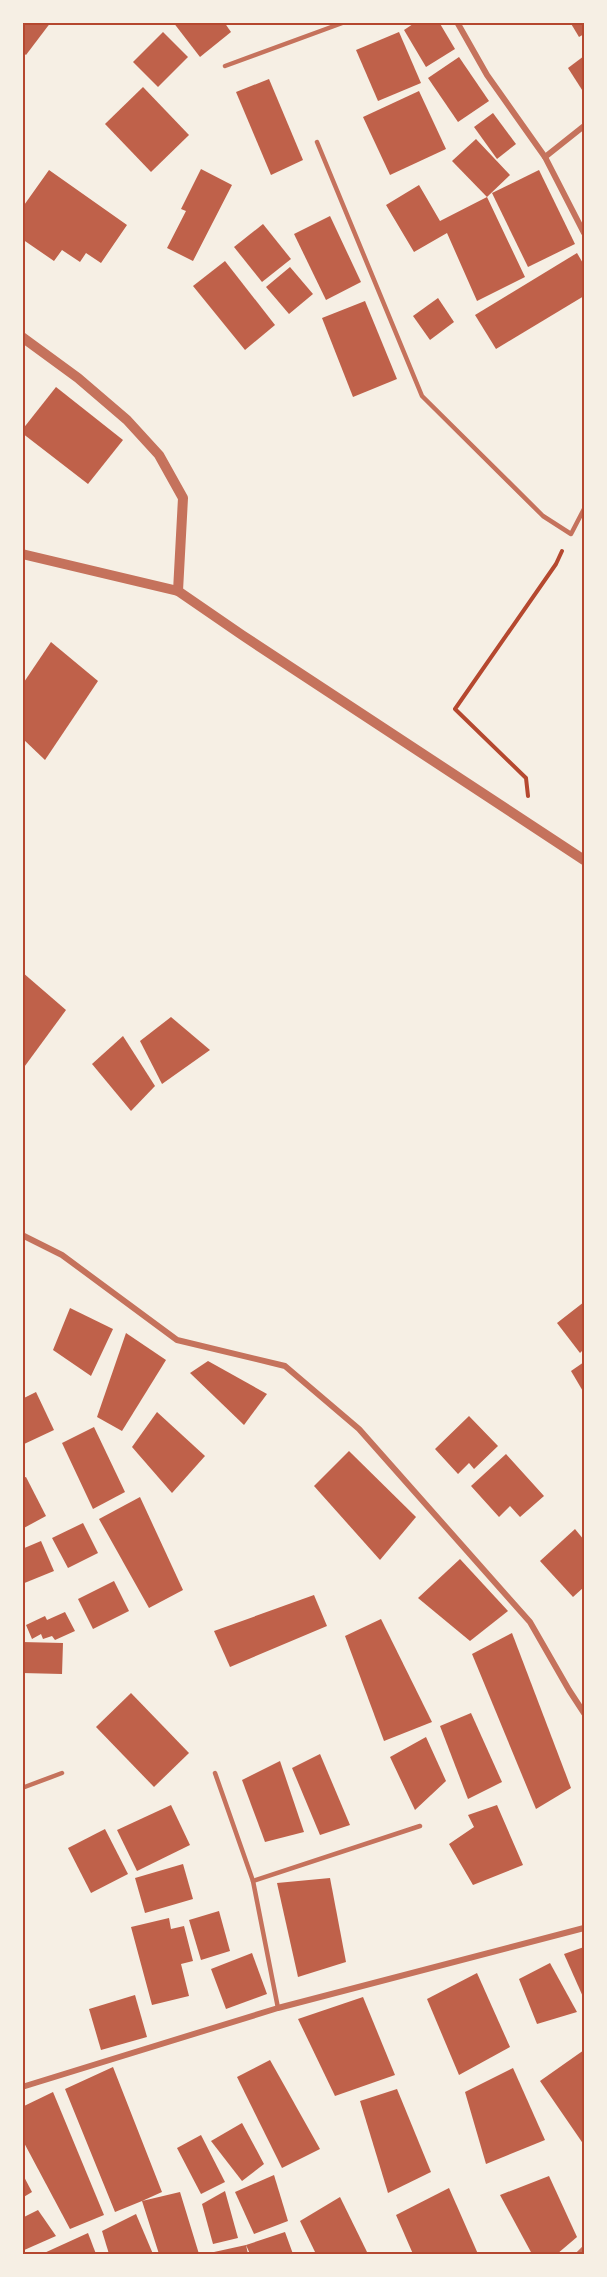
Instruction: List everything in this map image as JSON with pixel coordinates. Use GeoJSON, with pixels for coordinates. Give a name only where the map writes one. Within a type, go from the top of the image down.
{"type":"FeatureCollection","features":[{"type":"Feature","properties":{"kind":"street"},"geometry":{"type":"LineString","coordinates":[[457,22],[487,75],[545,157],[585,233]]}},
{"type":"Feature","properties":{"kind":"street"},"geometry":{"type":"LineString","coordinates":[[545,157],[585,126]]}},
{"type":"Feature","properties":{"kind":"street"},"geometry":{"type":"LineString","coordinates":[[22,337],[78,378],[127,420],[159,455],[183,498],[178,591]]}},
{"type":"Feature","properties":{"kind":"street"},"geometry":{"type":"LineString","coordinates":[[22,554],[178,591],[585,860]]}},
{"type":"Feature","properties":{"kind":"street"},"geometry":{"type":"LineString","coordinates":[[22,1235],[63,1255],[177,1340],[285,1366],[359,1429],[531,1622],[569,1690],[585,1713]]}},
{"type":"Feature","properties":{"kind":"street"},"geometry":{"type":"LineString","coordinates":[[22,2087],[278,2007],[585,1928]]}},
{"type":"Feature","properties":{"kind":"street"},"geometry":{"type":"LineString","coordinates":[[579,2254],[585,2249]]}},
{"type":"Feature","properties":{"kind":"lane"},"geometry":{"type":"LineString","coordinates":[[225,66],[345,22]]}},
{"type":"Feature","properties":{"kind":"lane"},"geometry":{"type":"LineString","coordinates":[[317,142],[422,396],[543,516],[570,534],[585,509]]}},
{"type":"Feature","properties":{"kind":"lane"},"geometry":{"type":"LineString","coordinates":[[22,1788],[62,1773]]}},
{"type":"Feature","properties":{"kind":"lane"},"geometry":{"type":"LineString","coordinates":[[215,1773],[253,1881],[278,2007]]}},
{"type":"Feature","properties":{"kind":"lane"},"geometry":{"type":"LineString","coordinates":[[253,1881],[420,1826]]}},
{"type":"Feature","properties":{"kind":"path"},"geometry":{"type":"LineString","coordinates":[[532,827],[526,778],[455,709],[556,564],[570,534]]}},
{"type":"Feature","properties":{"kind":"building"},"geometry":{"type":"Polygon","coordinates":[[[22,22],[51,22],[26,55],[22,52],[22,22]]]}},
{"type":"Feature","properties":{"kind":"building"},"geometry":{"type":"Polygon","coordinates":[[[173,22],[224,22],[231,32],[200,57],[173,22]]]}},
{"type":"Feature","properties":{"kind":"building"},"geometry":{"type":"Polygon","coordinates":[[[416,22],[439,22],[455,49],[426,67],[404,30],[416,22]]]}},
{"type":"Feature","properties":{"kind":"building"},"geometry":{"type":"Polygon","coordinates":[[[570,22],[584,22],[584,34],[579,37],[570,22]]]}},
{"type":"Feature","properties":{"kind":"building"},"geometry":{"type":"Polygon","coordinates":[[[163,32],[188,57],[158,87],[133,62],[163,32]]]}},
{"type":"Feature","properties":{"kind":"building"},"geometry":{"type":"Polygon","coordinates":[[[399,32],[421,83],[378,101],[356,50],[399,32]]]}},
{"type":"Feature","properties":{"kind":"building"},"geometry":{"type":"Polygon","coordinates":[[[584,56],[584,93],[568,68],[584,56]]]}},
{"type":"Feature","properties":{"kind":"building"},"geometry":{"type":"Polygon","coordinates":[[[459,57],[489,101],[458,122],[428,78],[459,57]]]}},
{"type":"Feature","properties":{"kind":"building"},"geometry":{"type":"Polygon","coordinates":[[[269,79],[303,160],[271,175],[236,92],[269,79]]]}},
{"type":"Feature","properties":{"kind":"building"},"geometry":{"type":"Polygon","coordinates":[[[143,87],[189,135],[151,172],[105,124],[143,87]]]}},
{"type":"Feature","properties":{"kind":"building"},"geometry":{"type":"Polygon","coordinates":[[[419,91],[446,149],[390,175],[363,117],[419,91]]]}},
{"type":"Feature","properties":{"kind":"building"},"geometry":{"type":"Polygon","coordinates":[[[493,113],[516,144],[497,159],[474,127],[493,113]]]}},
{"type":"Feature","properties":{"kind":"building"},"geometry":{"type":"Polygon","coordinates":[[[476,139],[510,175],[487,197],[452,161],[476,139]]]}},
{"type":"Feature","properties":{"kind":"building"},"geometry":{"type":"Polygon","coordinates":[[[201,169],[232,185],[193,261],[167,248],[186,211],[181,209],[201,169]]]}},
{"type":"Feature","properties":{"kind":"building"},"geometry":{"type":"Polygon","coordinates":[[[49,170],[127,225],[101,263],[86,253],[80,262],[62,250],[54,261],[22,239],[22,208],[49,170]]]}},
{"type":"Feature","properties":{"kind":"building"},"geometry":{"type":"Polygon","coordinates":[[[539,170],[575,244],[528,267],[492,193],[539,170]]]}},
{"type":"Feature","properties":{"kind":"building"},"geometry":{"type":"Polygon","coordinates":[[[419,185],[440,221],[487,197],[525,277],[477,301],[447,233],[414,252],[386,205],[419,185]]]}},
{"type":"Feature","properties":{"kind":"building"},"geometry":{"type":"Polygon","coordinates":[[[330,216],[361,282],[326,300],[294,234],[330,216]]]}},
{"type":"Feature","properties":{"kind":"building"},"geometry":{"type":"Polygon","coordinates":[[[263,224],[291,259],[262,282],[234,247],[263,224]]]}},
{"type":"Feature","properties":{"kind":"building"},"geometry":{"type":"Polygon","coordinates":[[[577,253],[584,265],[584,296],[496,349],[475,315],[577,253]]]}},
{"type":"Feature","properties":{"kind":"building"},"geometry":{"type":"Polygon","coordinates":[[[225,261],[275,325],[245,350],[193,286],[225,261]]]}},
{"type":"Feature","properties":{"kind":"building"},"geometry":{"type":"Polygon","coordinates":[[[290,267],[313,294],[289,314],[266,287],[290,267]]]}},
{"type":"Feature","properties":{"kind":"building"},"geometry":{"type":"Polygon","coordinates":[[[438,298],[454,322],[430,340],[413,316],[438,298]]]}},
{"type":"Feature","properties":{"kind":"building"},"geometry":{"type":"Polygon","coordinates":[[[365,301],[397,379],[353,397],[322,318],[365,301]]]}},
{"type":"Feature","properties":{"kind":"building"},"geometry":{"type":"Polygon","coordinates":[[[56,387],[123,440],[88,484],[22,433],[56,387]]]}},
{"type":"Feature","properties":{"kind":"building"},"geometry":{"type":"Polygon","coordinates":[[[51,642],[98,681],[45,760],[22,738],[22,685],[51,642]]]}},
{"type":"Feature","properties":{"kind":"building"},"geometry":{"type":"Polygon","coordinates":[[[22,972],[66,1010],[22,1070],[22,972]]]}},
{"type":"Feature","properties":{"kind":"building"},"geometry":{"type":"Polygon","coordinates":[[[171,1017],[210,1050],[162,1084],[140,1041],[171,1017]]]}},
{"type":"Feature","properties":{"kind":"building"},"geometry":{"type":"Polygon","coordinates":[[[123,1036],[155,1086],[131,1111],[92,1064],[123,1036]]]}},
{"type":"Feature","properties":{"kind":"building"},"geometry":{"type":"Polygon","coordinates":[[[584,1302],[584,1349],[580,1353],[557,1323],[584,1302]]]}},
{"type":"Feature","properties":{"kind":"building"},"geometry":{"type":"Polygon","coordinates":[[[70,1308],[113,1329],[91,1376],[53,1350],[70,1308]]]}},
{"type":"Feature","properties":{"kind":"building"},"geometry":{"type":"Polygon","coordinates":[[[126,1333],[166,1360],[122,1431],[97,1417],[126,1333]]]}},
{"type":"Feature","properties":{"kind":"building"},"geometry":{"type":"Polygon","coordinates":[[[208,1361],[267,1394],[244,1425],[190,1373],[208,1361]]]}},
{"type":"Feature","properties":{"kind":"building"},"geometry":{"type":"Polygon","coordinates":[[[584,1362],[584,1393],[571,1371],[584,1362]]]}},
{"type":"Feature","properties":{"kind":"building"},"geometry":{"type":"Polygon","coordinates":[[[36,1392],[54,1430],[22,1445],[22,1399],[36,1392]]]}},
{"type":"Feature","properties":{"kind":"building"},"geometry":{"type":"Polygon","coordinates":[[[157,1412],[205,1456],[172,1493],[132,1447],[157,1412]]]}},
{"type":"Feature","properties":{"kind":"building"},"geometry":{"type":"Polygon","coordinates":[[[469,1416],[498,1446],[474,1469],[469,1463],[458,1474],[435,1449],[469,1416]]]}},
{"type":"Feature","properties":{"kind":"building"},"geometry":{"type":"Polygon","coordinates":[[[94,1427],[125,1492],[93,1509],[62,1443],[94,1427]]]}},
{"type":"Feature","properties":{"kind":"building"},"geometry":{"type":"Polygon","coordinates":[[[349,1451],[416,1517],[380,1560],[314,1486],[349,1451]]]}},
{"type":"Feature","properties":{"kind":"building"},"geometry":{"type":"Polygon","coordinates":[[[506,1454],[544,1496],[520,1517],[510,1506],[499,1517],[471,1486],[506,1454]]]}},
{"type":"Feature","properties":{"kind":"building"},"geometry":{"type":"Polygon","coordinates":[[[26,1477],[46,1516],[22,1529],[22,1478],[26,1477]]]}},
{"type":"Feature","properties":{"kind":"building"},"geometry":{"type":"Polygon","coordinates":[[[140,1497],[183,1590],[149,1608],[99,1519],[140,1497]]]}},
{"type":"Feature","properties":{"kind":"building"},"geometry":{"type":"Polygon","coordinates":[[[83,1523],[98,1553],[68,1568],[52,1538],[83,1523]]]}},
{"type":"Feature","properties":{"kind":"building"},"geometry":{"type":"Polygon","coordinates":[[[575,1529],[584,1540],[584,1587],[573,1597],[540,1561],[575,1529]]]}},
{"type":"Feature","properties":{"kind":"building"},"geometry":{"type":"Polygon","coordinates":[[[41,1541],[54,1571],[22,1584],[22,1549],[41,1541]]]}},
{"type":"Feature","properties":{"kind":"building"},"geometry":{"type":"Polygon","coordinates":[[[460,1559],[508,1611],[470,1641],[418,1598],[460,1559]]]}},
{"type":"Feature","properties":{"kind":"building"},"geometry":{"type":"Polygon","coordinates":[[[114,1581],[129,1611],[93,1629],[78,1599],[114,1581]]]}},
{"type":"Feature","properties":{"kind":"building"},"geometry":{"type":"Polygon","coordinates":[[[314,1595],[327,1626],[230,1667],[214,1631],[314,1595]]]}},
{"type":"Feature","properties":{"kind":"building"},"geometry":{"type":"Polygon","coordinates":[[[65,1612],[75,1631],[55,1640],[52,1636],[43,1639],[41,1634],[32,1639],[26,1625],[45,1616],[47,1620],[65,1612]]]}},
{"type":"Feature","properties":{"kind":"building"},"geometry":{"type":"Polygon","coordinates":[[[381,1619],[432,1722],[384,1741],[345,1636],[381,1619]]]}},
{"type":"Feature","properties":{"kind":"building"},"geometry":{"type":"Polygon","coordinates":[[[512,1633],[571,1788],[536,1809],[472,1654],[512,1633]]]}},
{"type":"Feature","properties":{"kind":"building"},"geometry":{"type":"Polygon","coordinates":[[[22,1642],[63,1643],[62,1674],[22,1673],[22,1642]]]}},
{"type":"Feature","properties":{"kind":"building"},"geometry":{"type":"Polygon","coordinates":[[[131,1693],[189,1753],[154,1787],[96,1727],[131,1693]]]}},
{"type":"Feature","properties":{"kind":"building"},"geometry":{"type":"Polygon","coordinates":[[[471,1713],[502,1782],[468,1799],[440,1726],[471,1713]]]}},
{"type":"Feature","properties":{"kind":"building"},"geometry":{"type":"Polygon","coordinates":[[[426,1737],[446,1781],[415,1810],[390,1757],[426,1737]]]}},
{"type":"Feature","properties":{"kind":"building"},"geometry":{"type":"Polygon","coordinates":[[[320,1754],[350,1825],[320,1835],[292,1768],[320,1754]]]}},
{"type":"Feature","properties":{"kind":"building"},"geometry":{"type":"Polygon","coordinates":[[[280,1761],[304,1832],[265,1842],[242,1780],[280,1761]]]}},
{"type":"Feature","properties":{"kind":"building"},"geometry":{"type":"Polygon","coordinates":[[[171,1805],[190,1845],[137,1871],[117,1830],[171,1805]]]}},
{"type":"Feature","properties":{"kind":"building"},"geometry":{"type":"Polygon","coordinates":[[[497,1805],[523,1865],[473,1885],[449,1844],[474,1827],[468,1815],[497,1805]]]}},
{"type":"Feature","properties":{"kind":"building"},"geometry":{"type":"Polygon","coordinates":[[[105,1829],[128,1874],[91,1893],[68,1848],[105,1829]]]}},
{"type":"Feature","properties":{"kind":"building"},"geometry":{"type":"Polygon","coordinates":[[[183,1864],[193,1899],[145,1913],[135,1878],[183,1864]]]}},
{"type":"Feature","properties":{"kind":"building"},"geometry":{"type":"Polygon","coordinates":[[[330,1878],[346,1962],[298,1977],[277,1883],[330,1878]]]}},
{"type":"Feature","properties":{"kind":"building"},"geometry":{"type":"Polygon","coordinates":[[[219,1911],[230,1951],[201,1960],[189,1920],[219,1911]]]}},
{"type":"Feature","properties":{"kind":"building"},"geometry":{"type":"Polygon","coordinates":[[[169,1918],[171,1929],[184,1926],[193,1961],[181,1964],[189,1996],[152,2005],[131,1927],[169,1918]]]}},
{"type":"Feature","properties":{"kind":"building"},"geometry":{"type":"Polygon","coordinates":[[[584,1947],[584,1999],[564,1954],[584,1947]]]}},
{"type":"Feature","properties":{"kind":"building"},"geometry":{"type":"Polygon","coordinates":[[[252,1953],[267,1994],[226,2009],[211,1969],[252,1953]]]}},
{"type":"Feature","properties":{"kind":"building"},"geometry":{"type":"Polygon","coordinates":[[[550,1963],[577,2012],[537,2024],[519,1979],[550,1963]]]}},
{"type":"Feature","properties":{"kind":"building"},"geometry":{"type":"Polygon","coordinates":[[[477,1973],[510,2047],[459,2075],[427,1999],[477,1973]]]}},
{"type":"Feature","properties":{"kind":"building"},"geometry":{"type":"Polygon","coordinates":[[[135,1995],[147,2037],[101,2050],[89,2009],[135,1995]]]}},
{"type":"Feature","properties":{"kind":"building"},"geometry":{"type":"Polygon","coordinates":[[[363,1997],[395,2075],[335,2096],[298,2019],[363,1997]]]}},
{"type":"Feature","properties":{"kind":"building"},"geometry":{"type":"Polygon","coordinates":[[[584,2050],[584,2145],[540,2081],[584,2050]]]}},
{"type":"Feature","properties":{"kind":"building"},"geometry":{"type":"Polygon","coordinates":[[[270,2060],[320,2149],[282,2168],[237,2077],[270,2060]]]}},
{"type":"Feature","properties":{"kind":"building"},"geometry":{"type":"Polygon","coordinates":[[[113,2067],[162,2192],[115,2212],[65,2089],[113,2067]]]}},
{"type":"Feature","properties":{"kind":"building"},"geometry":{"type":"Polygon","coordinates":[[[513,2068],[545,2140],[486,2164],[465,2092],[513,2068]]]}},
{"type":"Feature","properties":{"kind":"building"},"geometry":{"type":"Polygon","coordinates":[[[397,2089],[431,2172],[388,2193],[360,2101],[397,2089]]]}},
{"type":"Feature","properties":{"kind":"building"},"geometry":{"type":"Polygon","coordinates":[[[53,2092],[104,2215],[70,2229],[22,2139],[22,2107],[53,2092]]]}},
{"type":"Feature","properties":{"kind":"building"},"geometry":{"type":"Polygon","coordinates":[[[242,2123],[264,2164],[242,2181],[211,2141],[242,2123]]]}},
{"type":"Feature","properties":{"kind":"building"},"geometry":{"type":"Polygon","coordinates":[[[201,2135],[225,2182],[201,2194],[177,2148],[201,2135]]]}},
{"type":"Feature","properties":{"kind":"building"},"geometry":{"type":"Polygon","coordinates":[[[22,2173],[32,2192],[22,2198],[22,2173]]]}},
{"type":"Feature","properties":{"kind":"building"},"geometry":{"type":"Polygon","coordinates":[[[274,2175],[288,2221],[254,2234],[235,2192],[274,2175]]]}},
{"type":"Feature","properties":{"kind":"building"},"geometry":{"type":"Polygon","coordinates":[[[549,2176],[577,2237],[557,2254],[532,2254],[500,2195],[549,2176]]]}},
{"type":"Feature","properties":{"kind":"building"},"geometry":{"type":"Polygon","coordinates":[[[449,2188],[478,2254],[413,2254],[396,2215],[449,2188]]]}},
{"type":"Feature","properties":{"kind":"building"},"geometry":{"type":"Polygon","coordinates":[[[225,2191],[238,2238],[213,2244],[202,2204],[225,2191]]]}},
{"type":"Feature","properties":{"kind":"building"},"geometry":{"type":"Polygon","coordinates":[[[180,2192],[199,2254],[159,2254],[142,2201],[180,2192]]]}},
{"type":"Feature","properties":{"kind":"building"},"geometry":{"type":"Polygon","coordinates":[[[340,2197],[368,2254],[316,2254],[300,2221],[340,2197]]]}},
{"type":"Feature","properties":{"kind":"building"},"geometry":{"type":"Polygon","coordinates":[[[38,2210],[56,2236],[22,2251],[22,2218],[38,2210]]]}},
{"type":"Feature","properties":{"kind":"building"},"geometry":{"type":"Polygon","coordinates":[[[136,2214],[153,2254],[109,2254],[102,2231],[136,2214]]]}},
{"type":"Feature","properties":{"kind":"building"},"geometry":{"type":"Polygon","coordinates":[[[285,2232],[293,2254],[250,2254],[246,2245],[285,2232]]]}},
{"type":"Feature","properties":{"kind":"building"},"geometry":{"type":"Polygon","coordinates":[[[88,2233],[96,2254],[42,2254],[88,2233]]]}},
{"type":"Feature","properties":{"kind":"building"},"geometry":{"type":"Polygon","coordinates":[[[246,2245],[248,2254],[214,2254],[214,2252],[246,2245]]]}}]}
